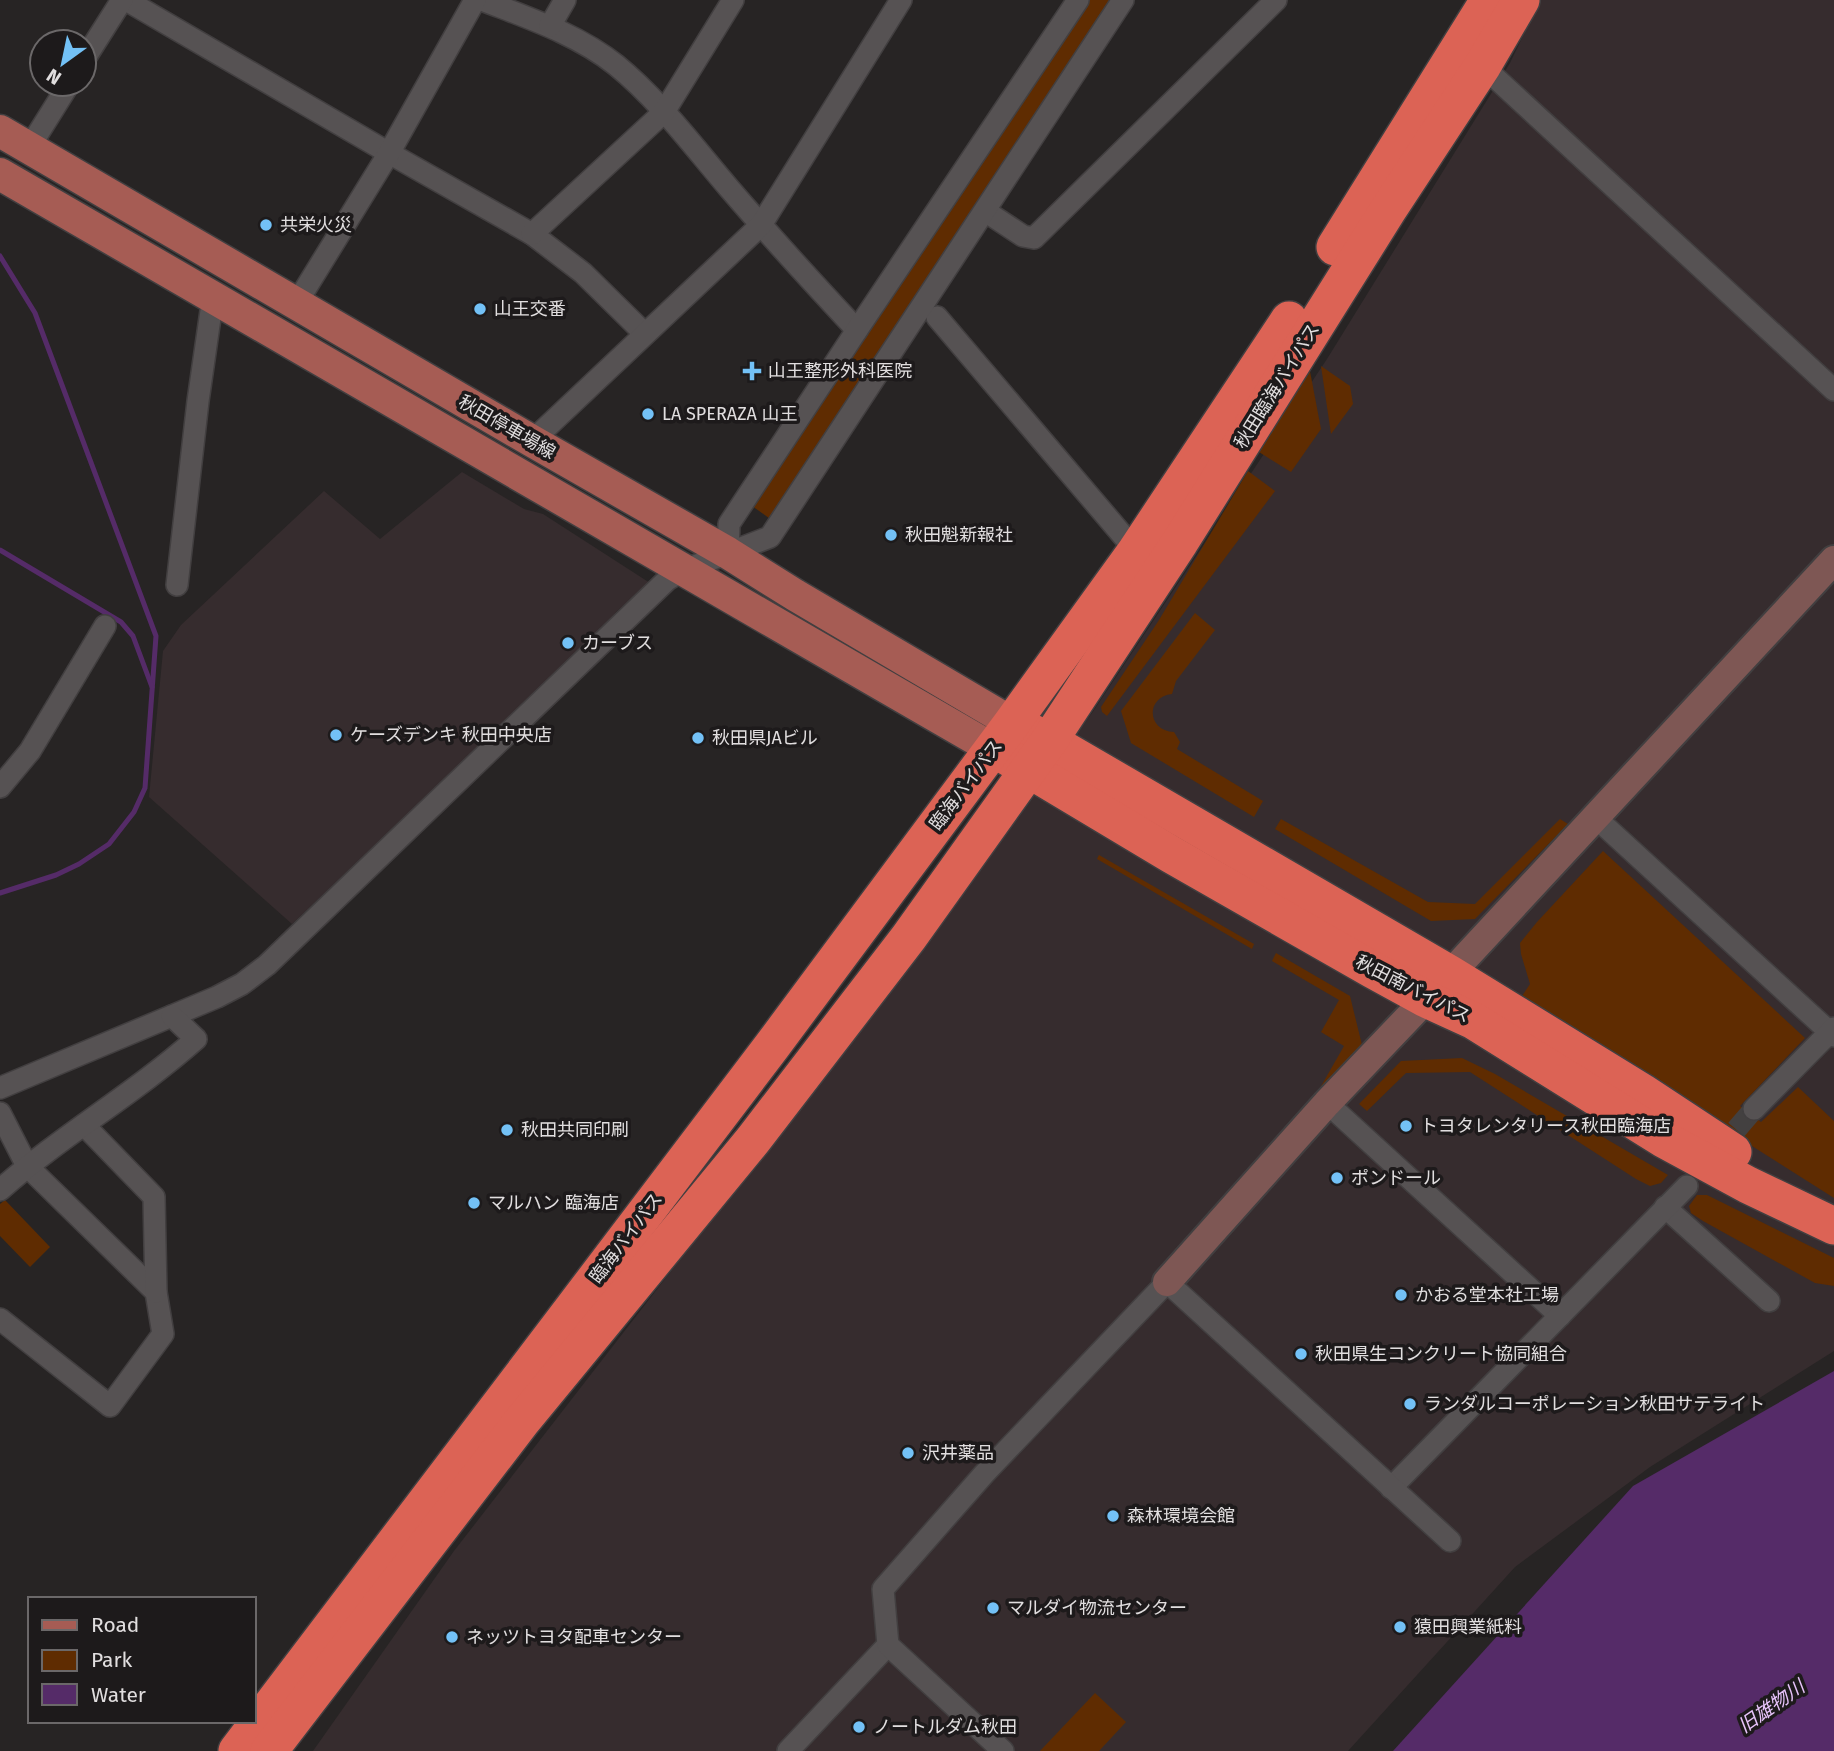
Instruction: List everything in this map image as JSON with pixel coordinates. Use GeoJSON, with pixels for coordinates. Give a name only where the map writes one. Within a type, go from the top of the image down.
{"type":"FeatureCollection","features":[{"type":"Feature","properties":{"kind":"highway","name":"秋田臨海バイパス"},"geometry":{"type":"LineString","coordinates":[[1039,755],[1180,542],[1388,210],[1471,56],[1489,0]]}},
{"type":"Feature","properties":{"kind":"highway","name":"秋田臨海バイパス"},"geometry":{"type":"LineString","coordinates":[[1002,736],[1136,551],[1471,56],[1521,0]]}},
{"type":"Feature","properties":{"kind":"highway","name":"秋田南バイパス"},"geometry":{"type":"LineString","coordinates":[[1002,736],[1438,986],[1653,1100],[1834,1217]]}},
{"type":"Feature","properties":{"kind":"highway","name":"臨海バイパス"},"geometry":{"type":"LineString","coordinates":[[237,1751],[772,1046],[1002,736]]}},
{"type":"Feature","properties":{"kind":"highway","name":"臨海バイパス"},"geometry":{"type":"LineString","coordinates":[[269,1751],[522,1421],[761,1129],[909,937],[1039,755]]}},
{"type":"Feature","properties":{"kind":"highway","name":"秋田南バイパス"},"geometry":{"type":"LineString","coordinates":[[1438,986],[1474,1021],[1665,1140],[1748,1185],[1834,1226]]}},
{"type":"Feature","properties":{"kind":"main road","name":"秋田停車場線"},"geometry":{"type":"LineString","coordinates":[[0,131],[728,553],[795,595],[1002,736]]}},
{"type":"Feature","properties":{"kind":"main road","name":"秋田停車場線"},"geometry":{"type":"LineString","coordinates":[[0,174],[684,570],[1002,736]]}},
{"type":"Feature","properties":{"kind":"street"},"geometry":{"type":"LineString","coordinates":[[98,40],[124,0],[532,234],[583,273],[644,334]]}},
{"type":"Feature","properties":{"kind":"street"},"geometry":{"type":"LineString","coordinates":[[296,304],[389,153],[475,0]]}},
{"type":"Feature","properties":{"kind":"street"},"geometry":{"type":"LineString","coordinates":[[482,0],[550,26],[616,65],[664,112],[856,330]]}},
{"type":"Feature","properties":{"kind":"street"},"geometry":{"type":"LineString","coordinates":[[550,26],[565,0]]}},
{"type":"Feature","properties":{"kind":"street"},"geometry":{"type":"LineString","coordinates":[[532,234],[664,112],[733,0]]}},
{"type":"Feature","properties":{"kind":"street"},"geometry":{"type":"LineString","coordinates":[[532,441],[761,225],[901,0]]}},
{"type":"Feature","properties":{"kind":"street"},"geometry":{"type":"LineString","coordinates":[[728,553],[729,524],[1078,0]]}},
{"type":"Feature","properties":{"kind":"street"},"geometry":{"type":"LineString","coordinates":[[0,1088],[218,997],[242,984],[267,965],[662,584],[684,570],[770,537],[1123,0]]}},
{"type":"Feature","properties":{"kind":"street"},"geometry":{"type":"LineString","coordinates":[[985,211],[1023,236],[1034,238],[1276,0]]}},
{"type":"Feature","properties":{"kind":"street"},"geometry":{"type":"LineString","coordinates":[[1471,56],[1834,390]]}},
{"type":"Feature","properties":{"kind":"street"},"geometry":{"type":"LineString","coordinates":[[29,148],[60,98]]}},
{"type":"Feature","properties":{"kind":"street"},"geometry":{"type":"LineString","coordinates":[[177,585],[213,297]]}},
{"type":"Feature","properties":{"kind":"street"},"geometry":{"type":"LineString","coordinates":[[937,317],[1136,551]]}},
{"type":"Feature","properties":{"kind":"street"},"geometry":{"type":"LineString","coordinates":[[1003,1751],[888,1645],[883,1589],[984,1474],[1167,1282],[1327,1103],[1834,560]]}},
{"type":"Feature","properties":{"kind":"street"},"geometry":{"type":"LineString","coordinates":[[0,787],[30,751],[105,626]]}},
{"type":"Feature","properties":{"kind":"street"},"geometry":{"type":"LineString","coordinates":[[1595,817],[1833,1032],[1754,1109]]}},
{"type":"Feature","properties":{"kind":"street"},"geometry":{"type":"LineString","coordinates":[[0,1190],[27,1166],[166,1066],[196,1039],[172,1016]]}},
{"type":"Feature","properties":{"kind":"street"},"geometry":{"type":"LineString","coordinates":[[1327,1103],[1560,1316]]}},
{"type":"Feature","properties":{"kind":"street"},"geometry":{"type":"LineString","coordinates":[[0,1113],[27,1166],[156,1292]]}},
{"type":"Feature","properties":{"kind":"street"},"geometry":{"type":"LineString","coordinates":[[0,1319],[110,1406],[163,1334],[156,1292],[153,1197],[84,1125]]}},
{"type":"Feature","properties":{"kind":"street"},"geometry":{"type":"LineString","coordinates":[[1391,1488],[1687,1186]]}},
{"type":"Feature","properties":{"kind":"street"},"geometry":{"type":"LineString","coordinates":[[1665,1207],[1769,1301]]}},
{"type":"Feature","properties":{"kind":"street"},"geometry":{"type":"LineString","coordinates":[[1167,1282],[1450,1541]]}},
{"type":"Feature","properties":{"kind":"street"},"geometry":{"type":"LineString","coordinates":[[789,1751],[888,1645]]}},
{"type":"Feature","properties":{"kind":"shaded area"},"geometry":{"type":"Polygon","coordinates":[[[1540,0],[1834,0],[1834,1351],[1650,1467],[1515,1567],[1348,1751],[313,1751],[454,1551],[851,1039],[1092,713],[1327,359],[1510,63],[1540,0]]]}},
{"type":"Feature","properties":{"kind":"shaded area"},"geometry":{"type":"Polygon","coordinates":[[[462,472],[524,509],[543,514],[650,583],[616,612],[604,631],[292,924],[149,797],[163,651],[181,625],[324,491],[380,539],[462,472]]]}},
{"type":"Feature","properties":{"kind":"green space"},"geometry":{"type":"Polygon","coordinates":[[[1086,0],[1120,0],[773,521],[748,503],[1086,0]]]}},
{"type":"Feature","properties":{"kind":"green space"},"geometry":{"type":"Polygon","coordinates":[[[1309,366],[1321,429],[1291,472],[1259,452],[1309,366]]]}},
{"type":"Feature","properties":{"kind":"green space"},"geometry":{"type":"Polygon","coordinates":[[[1321,366],[1350,386],[1353,404],[1331,434],[1321,366]]]}},
{"type":"Feature","properties":{"kind":"green space"},"geometry":{"type":"Polygon","coordinates":[[[1248,471],[1275,491],[1107,716],[1101,707],[1159,620],[1248,471]]]}},
{"type":"Feature","properties":{"kind":"green space"},"geometry":{"type":"Polygon","coordinates":[[[1195,613],[1215,630],[1176,681],[1172,694],[1157,701],[1154,720],[1158,726],[1174,732],[1180,742],[1177,749],[1263,801],[1254,817],[1131,743],[1121,711],[1195,613]]]}},
{"type":"Feature","properties":{"kind":"green space"},"geometry":{"type":"Polygon","coordinates":[[[1281,819],[1428,902],[1475,904],[1560,819],[1568,824],[1475,919],[1431,921],[1275,829],[1281,819]]]}},
{"type":"Feature","properties":{"kind":"green space"},"geometry":{"type":"Polygon","coordinates":[[[1603,851],[1805,1038],[1740,1106],[1761,1122],[1798,1087],[1834,1121],[1834,1198],[1520,999],[1530,984],[1520,943],[1603,851]]]}},
{"type":"Feature","properties":{"kind":"green space"},"geometry":{"type":"Polygon","coordinates":[[[1099,855],[1254,944],[1252,949],[1097,859],[1099,855]]]}},
{"type":"Feature","properties":{"kind":"green space"},"geometry":{"type":"Polygon","coordinates":[[[1276,953],[1350,996],[1362,1045],[1312,1102],[1344,1046],[1321,1032],[1339,1000],[1272,961],[1276,953]]]}},
{"type":"Feature","properties":{"kind":"green space"},"geometry":{"type":"Polygon","coordinates":[[[1462,1058],[1495,1074],[1668,1175],[1661,1183],[1650,1186],[1636,1179],[1470,1072],[1406,1073],[1367,1111],[1359,1104],[1401,1061],[1462,1058]]]}},
{"type":"Feature","properties":{"kind":"green space"},"geometry":{"type":"Polygon","coordinates":[[[1697,1195],[1707,1195],[1834,1258],[1834,1286],[1815,1283],[1703,1221],[1691,1213],[1689,1206],[1697,1195]]]}},
{"type":"Feature","properties":{"kind":"green space"},"geometry":{"type":"Polygon","coordinates":[[[5,1200],[50,1247],[30,1267],[0,1236],[0,1204],[5,1200]]]}},
{"type":"Feature","properties":{"kind":"green space"},"geometry":{"type":"Polygon","coordinates":[[[1095,1693],[1126,1722],[1099,1751],[1040,1751],[1095,1693]]]}},
{"type":"Feature","properties":{"kind":"water","name":"旧雄物川"},"geometry":{"type":"Polygon","coordinates":[[[1834,1371],[1834,1751],[1393,1751],[1633,1486],[1834,1371]]]}},
{"type":"Feature","properties":{"kind":"waterway"},"geometry":{"type":"LineString","coordinates":[[0,256],[35,313],[156,636],[145,788],[134,812],[109,844],[79,864],[56,875],[0,893]]}},
{"type":"Feature","properties":{"kind":"waterway"},"geometry":{"type":"LineString","coordinates":[[0,550],[121,622],[133,636],[152,687]]}},
{"type":"Feature","properties":{"kind":"tunnel"},"geometry":{"type":"LineString","coordinates":[[1716,1153],[1754,1109]]}},
{"type":"Feature","properties":{"kind":"place","name":"共栄火災"},"geometry":{"type":"Point","coordinates":[266,225]}},
{"type":"Feature","properties":{"kind":"place","name":"山王交番"},"geometry":{"type":"Point","coordinates":[480,309]}},
{"type":"Feature","properties":{"kind":"place","name":"山王整形外科医院"},"geometry":{"type":"Point","coordinates":[752,371]}},
{"type":"Feature","properties":{"kind":"place","name":"LA SPERAZA 山王"},"geometry":{"type":"Point","coordinates":[648,414]}},
{"type":"Feature","properties":{"kind":"place","name":"秋田魁新報社"},"geometry":{"type":"Point","coordinates":[891,535]}},
{"type":"Feature","properties":{"kind":"place","name":"カーブス"},"geometry":{"type":"Point","coordinates":[568,643]}},
{"type":"Feature","properties":{"kind":"place","name":"ケーズデンキ 秋田中央店"},"geometry":{"type":"Point","coordinates":[336,735]}},
{"type":"Feature","properties":{"kind":"place","name":"秋田県JAビル"},"geometry":{"type":"Point","coordinates":[698,738]}},
{"type":"Feature","properties":{"kind":"place","name":"トヨタレンタリース秋田臨海店"},"geometry":{"type":"Point","coordinates":[1406,1126]}},
{"type":"Feature","properties":{"kind":"place","name":"秋田共同印刷"},"geometry":{"type":"Point","coordinates":[507,1130]}},
{"type":"Feature","properties":{"kind":"place","name":"ポンドール"},"geometry":{"type":"Point","coordinates":[1337,1178]}},
{"type":"Feature","properties":{"kind":"place","name":"マルハン 臨海店"},"geometry":{"type":"Point","coordinates":[474,1203]}},
{"type":"Feature","properties":{"kind":"place","name":"かおる堂本社工場"},"geometry":{"type":"Point","coordinates":[1401,1295]}},
{"type":"Feature","properties":{"kind":"place","name":"秋田県生コンクリート協同組合"},"geometry":{"type":"Point","coordinates":[1301,1354]}},
{"type":"Feature","properties":{"kind":"place","name":"ランダルコーポレーション秋田サテライト"},"geometry":{"type":"Point","coordinates":[1410,1404]}},
{"type":"Feature","properties":{"kind":"place","name":"沢井薬品"},"geometry":{"type":"Point","coordinates":[908,1453]}},
{"type":"Feature","properties":{"kind":"place","name":"森林環境会館"},"geometry":{"type":"Point","coordinates":[1113,1516]}},
{"type":"Feature","properties":{"kind":"place","name":"マルダイ物流センター"},"geometry":{"type":"Point","coordinates":[993,1608]}},
{"type":"Feature","properties":{"kind":"place","name":"猿田興業紙料"},"geometry":{"type":"Point","coordinates":[1400,1627]}},
{"type":"Feature","properties":{"kind":"place","name":"ネッツトヨタ配車センター"},"geometry":{"type":"Point","coordinates":[452,1637]}},
{"type":"Feature","properties":{"kind":"place","name":"ノートルダム秋田"},"geometry":{"type":"Point","coordinates":[859,1727]}}]}
